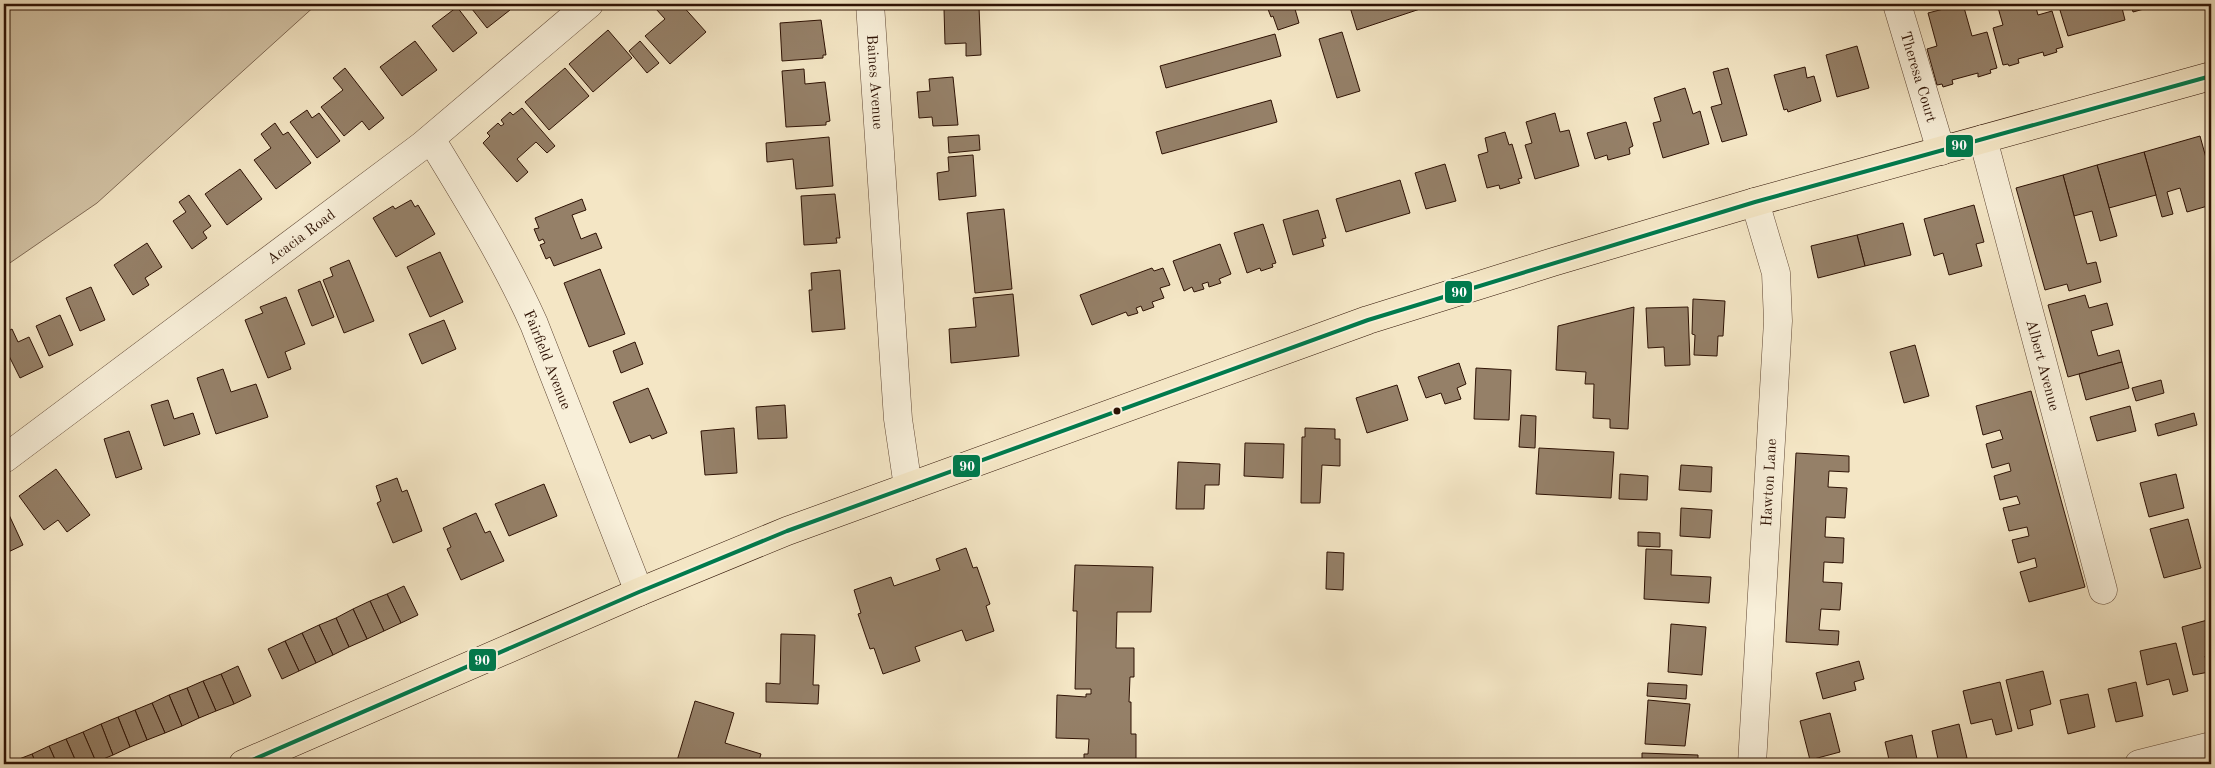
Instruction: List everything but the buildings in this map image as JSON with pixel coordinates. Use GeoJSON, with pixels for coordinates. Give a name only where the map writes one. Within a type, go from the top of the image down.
{"type":"FeatureCollection","features":[{"type":"Feature","properties":{"kind":"main road"},"geometry":{"type":"LineString","coordinates":[[243,764],[639,592],[787,531],[1368,320],[1754,202],[2211,76]]}},
{"type":"Feature","properties":{"kind":"street","name":"Acacia Road"},"geometry":{"type":"LineString","coordinates":[[4,459],[431,139],[589,4]]}},
{"type":"Feature","properties":{"kind":"street","name":"Baines Avenue"},"geometry":{"type":"LineString","coordinates":[[870,4],[898,419],[908,487]]}},
{"type":"Feature","properties":{"kind":"street","name":"Theresa Court"},"geometry":{"type":"LineString","coordinates":[[1897,4],[1941,151]]}},
{"type":"Feature","properties":{"kind":"street","name":"Fairfield Avenue"},"geometry":{"type":"LineString","coordinates":[[431,139],[495,244],[517,286],[534,324],[639,592]]}},
{"type":"Feature","properties":{"kind":"street","name":"Albert Avenue"},"geometry":{"type":"LineString","coordinates":[[1983,139],[2103,590]]}},
{"type":"Feature","properties":{"kind":"street","name":"Hawton Lane"},"geometry":{"type":"LineString","coordinates":[[1752,764],[1778,321],[1776,273],[1754,202]]}},
{"type":"Feature","properties":{"kind":"street"},"geometry":{"type":"LineString","coordinates":[[2139,764],[2211,746]]}},
{"type":"Feature","properties":{"kind":"shaded area"},"geometry":{"type":"Polygon","coordinates":[[[4,4],[317,4],[97,203],[4,267],[4,4]]]}},
{"type":"Feature","properties":{"kind":"transit line","name":"90"},"geometry":{"type":"LineString","coordinates":[[243,764],[639,592],[787,531],[1368,320],[1755,202],[2211,76]]}}]}
